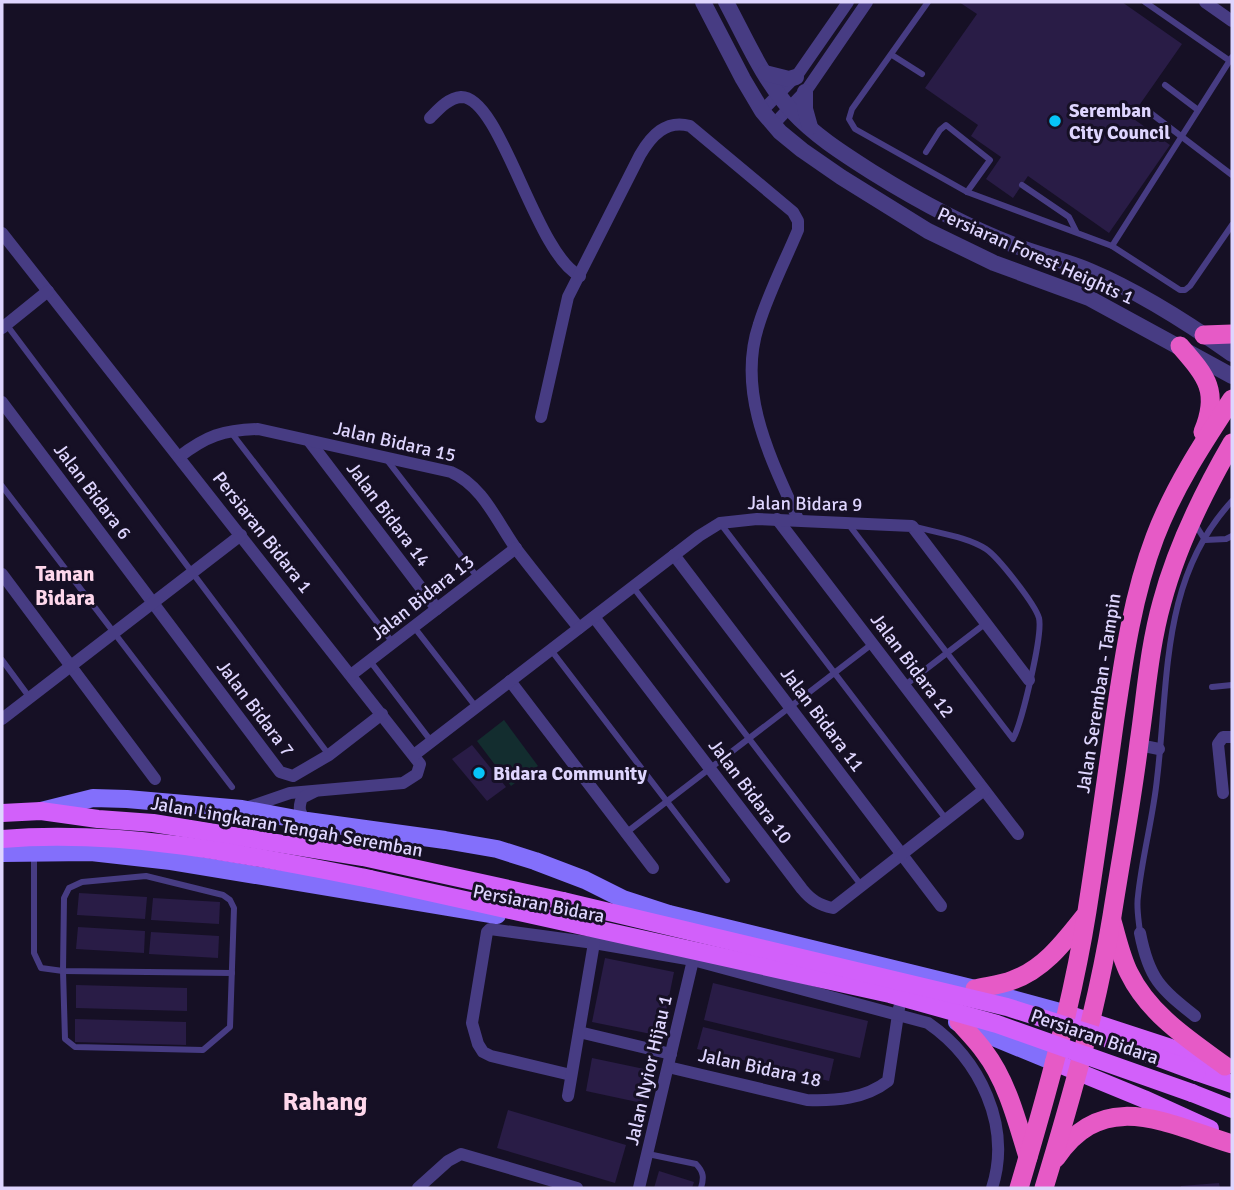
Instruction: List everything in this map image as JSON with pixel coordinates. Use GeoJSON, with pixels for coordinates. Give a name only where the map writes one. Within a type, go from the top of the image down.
{"type":"FeatureCollection","features":[{"type":"Feature","properties":{"kind":"highway"},"geometry":{"type":"LineString","coordinates":[[1205,335],[1232,334]]}},
{"type":"Feature","properties":{"kind":"highway"},"geometry":{"type":"LineString","coordinates":[[1181,346],[1205,375],[1211,394],[1208,421],[1191,462]]}},
{"type":"Feature","properties":{"kind":"highway","name":"Jalan Seremban - Tampin"},"geometry":{"type":"LineString","coordinates":[[1019,1188],[1067,1014],[1087,914],[1125,651],[1140,583],[1156,536],[1191,462],[1232,399]]}},
{"type":"Feature","properties":{"kind":"highway"},"geometry":{"type":"LineString","coordinates":[[1044,1188],[1091,1020],[1111,920],[1161,604],[1192,520],[1225,464],[1232,443]]}},
{"type":"Feature","properties":{"kind":"highway"},"geometry":{"type":"LineString","coordinates":[[975,989],[1012,981],[1028,974],[1066,940],[1087,914]]}},
{"type":"Feature","properties":{"kind":"highway"},"geometry":{"type":"LineString","coordinates":[[1111,920],[1127,971],[1140,993],[1157,1013],[1230,1073]]}},
{"type":"Feature","properties":{"kind":"highway"},"geometry":{"type":"LineString","coordinates":[[959,1022],[985,1052],[1002,1082],[1028,1158]]}},
{"type":"Feature","properties":{"kind":"highway"},"geometry":{"type":"LineString","coordinates":[[1051,1164],[1065,1144],[1078,1133],[1109,1116],[1148,1118],[1232,1142]]}},
{"type":"Feature","properties":{"kind":"main road","name":"Persiaran Bidara"},"geometry":{"type":"LineString","coordinates":[[41,811],[93,798],[127,799],[242,809],[497,849],[585,880],[623,900],[669,914],[1067,1014]]}},
{"type":"Feature","properties":{"kind":"main road","name":"Jalan Lingkaran Tengah Seremban"},"geometry":{"type":"LineString","coordinates":[[2,813],[41,811],[98,819],[152,822],[363,857],[562,901]]}},
{"type":"Feature","properties":{"kind":"main road","name":"Jalan Lingkaran Tengah Seremban"},"geometry":{"type":"LineString","coordinates":[[2,839],[61,836],[188,846],[370,879]]}},
{"type":"Feature","properties":{"kind":"main road","name":"Persiaran Bidara"},"geometry":{"type":"LineString","coordinates":[[2,853],[91,852],[171,861],[492,914],[959,1022],[1054,1062]]}},
{"type":"Feature","properties":{"kind":"main road","name":"Persiaran Bidara"},"geometry":{"type":"LineString","coordinates":[[370,879],[890,994],[997,1024],[1232,1109]]}},
{"type":"Feature","properties":{"kind":"main road","name":"Persiaran Bidara"},"geometry":{"type":"LineString","coordinates":[[562,901],[1007,1007],[1108,1039],[1197,1072],[1230,1073]]}},
{"type":"Feature","properties":{"kind":"main road"},"geometry":{"type":"LineString","coordinates":[[1019,1047],[1033,1039],[1035,1031],[1029,1009],[1020,1001]]}},
{"type":"Feature","properties":{"kind":"main road"},"geometry":{"type":"LineString","coordinates":[[1067,1014],[1154,1042],[1230,1073]]}},
{"type":"Feature","properties":{"kind":"main road"},"geometry":{"type":"LineString","coordinates":[[1144,1099],[1132,1078],[1131,1065],[1135,1055],[1144,1046],[1154,1042]]}},
{"type":"Feature","properties":{"kind":"main road"},"geometry":{"type":"LineString","coordinates":[[1054,1062],[1144,1099],[1232,1142]]}},
{"type":"Feature","properties":{"kind":"street","name":"Persiaran Forest Heights 1"},"geometry":{"type":"LineString","coordinates":[[703,2],[762,111],[773,125],[802,150],[929,231],[995,263],[1089,298],[1232,376]]}},
{"type":"Feature","properties":{"kind":"street","name":"Persiaran Forest Heights 1"},"geometry":{"type":"LineString","coordinates":[[726,2],[779,96],[810,129],[836,149],[925,205],[992,237],[1088,270],[1125,288],[1232,354]]}},
{"type":"Feature","properties":{"kind":"street"},"geometry":{"type":"LineString","coordinates":[[762,111],[796,77],[848,2]]}},
{"type":"Feature","properties":{"kind":"street"},"geometry":{"type":"LineString","coordinates":[[773,125],[805,92],[867,2]]}},
{"type":"Feature","properties":{"kind":"street"},"geometry":{"type":"LineString","coordinates":[[1205,2],[1232,21]]}},
{"type":"Feature","properties":{"kind":"street"},"geometry":{"type":"LineString","coordinates":[[765,74],[789,79],[796,77]]}},
{"type":"Feature","properties":{"kind":"street"},"geometry":{"type":"LineString","coordinates":[[805,92],[805,109],[810,129]]}},
{"type":"Feature","properties":{"kind":"street"},"geometry":{"type":"LineString","coordinates":[[430,118],[451,100],[461,97],[479,104],[557,253],[567,266],[580,276]]}},
{"type":"Feature","properties":{"kind":"street"},"geometry":{"type":"LineString","coordinates":[[541,417],[564,311],[648,141],[667,126],[690,126],[793,212],[799,221],[798,230],[758,325],[752,369],[754,398],[765,443],[798,519]]}},
{"type":"Feature","properties":{"kind":"street","name":"Persiaran Bidara 1"},"geometry":{"type":"LineString","coordinates":[[2,233],[414,755]]}},
{"type":"Feature","properties":{"kind":"street"},"geometry":{"type":"LineString","coordinates":[[4,326],[48,290]]}},
{"type":"Feature","properties":{"kind":"street","name":"Jalan Bidara 6"},"geometry":{"type":"LineString","coordinates":[[2,402],[153,603]]}},
{"type":"Feature","properties":{"kind":"street","name":"Jalan Bidara 15"},"geometry":{"type":"LineString","coordinates":[[179,457],[201,442],[230,430],[257,429],[310,442],[384,455],[464,477],[477,489],[516,548],[579,628]]}},
{"type":"Feature","properties":{"kind":"street","name":"Jalan Bidara 14"},"geometry":{"type":"LineString","coordinates":[[310,442],[437,609]]}},
{"type":"Feature","properties":{"kind":"street","name":"Jalan Bidara 12"},"geometry":{"type":"LineString","coordinates":[[777,519],[1018,834]]}},
{"type":"Feature","properties":{"kind":"street","name":"Jalan Bidara 9"},"geometry":{"type":"LineString","coordinates":[[414,755],[699,536],[720,523],[798,519],[912,526]]}},
{"type":"Feature","properties":{"kind":"street"},"geometry":{"type":"LineString","coordinates":[[912,526],[1029,680]]}},
{"type":"Feature","properties":{"kind":"street"},"geometry":{"type":"LineString","coordinates":[[2,719],[241,535]]}},
{"type":"Feature","properties":{"kind":"street","name":"Jalan Bidara 13"},"geometry":{"type":"LineString","coordinates":[[351,675],[516,548]]}},
{"type":"Feature","properties":{"kind":"street","name":"Jalan Bidara 11"},"geometry":{"type":"LineString","coordinates":[[674,555],[941,906]]}},
{"type":"Feature","properties":{"kind":"street"},"geometry":{"type":"LineString","coordinates":[[2,574],[155,779]]}},
{"type":"Feature","properties":{"kind":"street","name":"Jalan Bidara 7"},"geometry":{"type":"LineString","coordinates":[[153,603],[280,772],[293,776],[329,755],[382,714]]}},
{"type":"Feature","properties":{"kind":"street","name":"Jalan Bidara 10"},"geometry":{"type":"LineString","coordinates":[[594,617],[811,899],[822,906],[833,908],[984,790]]}},
{"type":"Feature","properties":{"kind":"street"},"geometry":{"type":"LineString","coordinates":[[510,681],[653,868]]}},
{"type":"Feature","properties":{"kind":"street"},"geometry":{"type":"LineString","coordinates":[[1223,793],[1218,744],[1223,737],[1232,737]]}},
{"type":"Feature","properties":{"kind":"street"},"geometry":{"type":"LineString","coordinates":[[1139,745],[1159,749]]}},
{"type":"Feature","properties":{"kind":"street"},"geometry":{"type":"LineString","coordinates":[[242,809],[290,793],[403,783],[417,775],[420,764],[414,755]]}},
{"type":"Feature","properties":{"kind":"street"},"geometry":{"type":"LineString","coordinates":[[307,821],[301,815],[299,806],[302,798],[314,792]]}},
{"type":"Feature","properties":{"kind":"street"},"geometry":{"type":"LineString","coordinates":[[571,1075],[491,1056],[483,1052],[478,1044],[472,1023],[487,932],[490,929],[693,960],[898,1009],[928,1023],[958,1048],[989,1097],[998,1137],[992,1188]]}},
{"type":"Feature","properties":{"kind":"street"},"geometry":{"type":"LineString","coordinates":[[1140,933],[1143,951],[1155,980],[1195,1016]]}},
{"type":"Feature","properties":{"kind":"street"},"geometry":{"type":"LineString","coordinates":[[568,1096],[594,943]]}},
{"type":"Feature","properties":{"kind":"street","name":"Jalan Nyior Hijau 1"},"geometry":{"type":"LineString","coordinates":[[639,1188],[693,960]]}},
{"type":"Feature","properties":{"kind":"street","name":"Jalan Bidara 18"},"geometry":{"type":"LineString","coordinates":[[668,1067],[807,1100],[827,1101],[853,1097],[870,1092],[888,1081],[898,1009]]}},
{"type":"Feature","properties":{"kind":"street"},"geometry":{"type":"LineString","coordinates":[[579,1032],[671,1054]]}},
{"type":"Feature","properties":{"kind":"street"},"geometry":{"type":"LineString","coordinates":[[418,1188],[448,1161],[461,1154],[577,1188]]}},
{"type":"Feature","properties":{"kind":"lane"},"geometry":{"type":"LineString","coordinates":[[928,2],[852,109],[849,119],[855,129],[967,192],[1112,246],[1180,290],[1185,290],[1232,225]]}},
{"type":"Feature","properties":{"kind":"lane"},"geometry":{"type":"LineString","coordinates":[[1112,246],[1231,59],[1146,2]]}},
{"type":"Feature","properties":{"kind":"lane"},"geometry":{"type":"LineString","coordinates":[[892,55],[922,74]]}},
{"type":"Feature","properties":{"kind":"lane"},"geometry":{"type":"LineString","coordinates":[[1224,70],[1232,76]]}},
{"type":"Feature","properties":{"kind":"lane"},"geometry":{"type":"LineString","coordinates":[[1165,85],[1198,110]]}},
{"type":"Feature","properties":{"kind":"lane"},"geometry":{"type":"LineString","coordinates":[[1144,108],[1183,135],[1232,175]]}},
{"type":"Feature","properties":{"kind":"lane"},"geometry":{"type":"LineString","coordinates":[[926,152],[946,125],[993,163],[967,192]]}},
{"type":"Feature","properties":{"kind":"lane"},"geometry":{"type":"LineString","coordinates":[[1022,185],[1069,217],[1076,231]]}},
{"type":"Feature","properties":{"kind":"lane"},"geometry":{"type":"LineString","coordinates":[[4,326],[193,572],[329,755]]}},
{"type":"Feature","properties":{"kind":"lane"},"geometry":{"type":"LineString","coordinates":[[230,430],[393,643]]}},
{"type":"Feature","properties":{"kind":"lane"},"geometry":{"type":"LineString","coordinates":[[384,455],[478,578]]}},
{"type":"Feature","properties":{"kind":"lane"},"geometry":{"type":"LineString","coordinates":[[2,486],[232,787]]}},
{"type":"Feature","properties":{"kind":"lane"},"geometry":{"type":"LineString","coordinates":[[1140,933],[1137,898],[1157,781],[1167,657],[1174,618],[1187,572],[1219,515],[1232,501]]}},
{"type":"Feature","properties":{"kind":"lane"},"geometry":{"type":"LineString","coordinates":[[1192,520],[1205,540]]}},
{"type":"Feature","properties":{"kind":"lane"},"geometry":{"type":"LineString","coordinates":[[720,523],[946,819]]}},
{"type":"Feature","properties":{"kind":"lane"},"geometry":{"type":"LineString","coordinates":[[847,523],[1012,740],[1015,738],[1040,628],[1036,610],[996,557],[976,544],[912,526]]}},
{"type":"Feature","properties":{"kind":"lane"},"geometry":{"type":"LineString","coordinates":[[1205,540],[1226,540],[1232,536]]}},
{"type":"Feature","properties":{"kind":"lane"},"geometry":{"type":"LineString","coordinates":[[633,587],[861,885]]}},
{"type":"Feature","properties":{"kind":"lane"},"geometry":{"type":"LineString","coordinates":[[904,686],[986,623]]}},
{"type":"Feature","properties":{"kind":"lane"},"geometry":{"type":"LineString","coordinates":[[414,627],[476,707]]}},
{"type":"Feature","properties":{"kind":"lane"},"geometry":{"type":"LineString","coordinates":[[626,833],[872,644]]}},
{"type":"Feature","properties":{"kind":"lane"},"geometry":{"type":"LineString","coordinates":[[551,650],[727,880]]}},
{"type":"Feature","properties":{"kind":"lane"},"geometry":{"type":"LineString","coordinates":[[2,660],[30,698]]}},
{"type":"Feature","properties":{"kind":"lane"},"geometry":{"type":"LineString","coordinates":[[370,661],[431,741]]}},
{"type":"Feature","properties":{"kind":"lane"},"geometry":{"type":"LineString","coordinates":[[1212,687],[1232,685]]}},
{"type":"Feature","properties":{"kind":"lane"},"geometry":{"type":"LineString","coordinates":[[34,852],[34,953],[41,968],[63,971],[232,973]]}},
{"type":"Feature","properties":{"kind":"lane"},"geometry":{"type":"LineString","coordinates":[[146,876],[223,895],[230,900],[234,908],[232,973],[230,1027],[203,1050],[75,1048],[65,1039],[64,898],[69,888],[82,882],[146,876]]}},
{"type":"Feature","properties":{"kind":"lane"},"geometry":{"type":"LineString","coordinates":[[648,1154],[696,1164],[702,1170],[704,1179],[701,1188]]}},
{"type":"Feature","properties":{"kind":"green space"},"geometry":{"type":"Polygon","coordinates":[[[504,720],[538,766],[511,786],[477,741],[504,720]]]}},
{"type":"Feature","properties":{"kind":"building","name":"Seremban City Council"},"geometry":{"type":"Polygon","coordinates":[[[959,2],[1122,2],[1182,44],[1131,117],[1170,145],[1109,233],[1028,176],[1013,198],[986,179],[1001,157],[971,136],[978,125],[925,88],[977,14],[959,2]]]}},
{"type":"Feature","properties":{"kind":"building","name":"Bidara Community"},"geometry":{"type":"Polygon","coordinates":[[[472,745],[506,787],[487,801],[452,759],[472,745]]]}},
{"type":"Feature","properties":{"kind":"building"},"geometry":{"type":"Polygon","coordinates":[[[79,893],[147,897],[145,919],[77,915],[79,893]]]}},
{"type":"Feature","properties":{"kind":"building"},"geometry":{"type":"Polygon","coordinates":[[[153,898],[220,902],[219,924],[151,920],[153,898]]]}},
{"type":"Feature","properties":{"kind":"building"},"geometry":{"type":"Polygon","coordinates":[[[78,927],[145,931],[144,953],[76,949],[78,927]]]}},
{"type":"Feature","properties":{"kind":"building"},"geometry":{"type":"Polygon","coordinates":[[[151,932],[219,936],[218,958],[149,954],[151,932]]]}},
{"type":"Feature","properties":{"kind":"building"},"geometry":{"type":"Polygon","coordinates":[[[605,958],[674,972],[661,1036],[592,1022],[605,958]]]}},
{"type":"Feature","properties":{"kind":"building"},"geometry":{"type":"Polygon","coordinates":[[[713,983],[868,1021],[860,1058],[704,1020],[713,983]]]}},
{"type":"Feature","properties":{"kind":"building"},"geometry":{"type":"Polygon","coordinates":[[[76,985],[187,988],[187,1011],[76,1008],[76,985]]]}},
{"type":"Feature","properties":{"kind":"building"},"geometry":{"type":"Polygon","coordinates":[[[75,1019],[186,1022],[186,1045],[75,1042],[75,1019]]]}},
{"type":"Feature","properties":{"kind":"building"},"geometry":{"type":"Polygon","coordinates":[[[703,1027],[834,1059],[829,1081],[697,1049],[703,1027]]]}},
{"type":"Feature","properties":{"kind":"building"},"geometry":{"type":"Polygon","coordinates":[[[592,1058],[649,1070],[642,1103],[586,1091],[592,1058]]]}},
{"type":"Feature","properties":{"kind":"building"},"geometry":{"type":"Polygon","coordinates":[[[508,1110],[626,1145],[615,1183],[497,1148],[508,1110]]]}},
{"type":"Feature","properties":{"kind":"building"},"geometry":{"type":"Polygon","coordinates":[[[659,1171],[694,1182],[692,1188],[654,1188],[659,1171]]]}},
{"type":"Feature","properties":{"kind":"building"},"geometry":{"type":"Polygon","coordinates":[[[1219,1183],[1220,1188],[1181,1188],[1181,1186],[1219,1183]]]}},
{"type":"Feature","properties":{"kind":"place","name":"Seremban City Council"},"geometry":{"type":"Point","coordinates":[1055,121]}},
{"type":"Feature","properties":{"kind":"place","name":"Bidara Community"},"geometry":{"type":"Point","coordinates":[479,773]}},
{"type":"Feature","properties":{"kind":"district","name":"Taman Bidara"},"geometry":{"type":"Point","coordinates":[65,586]}},
{"type":"Feature","properties":{"kind":"district","name":"Rahang"},"geometry":{"type":"Point","coordinates":[325,1101]}}]}
